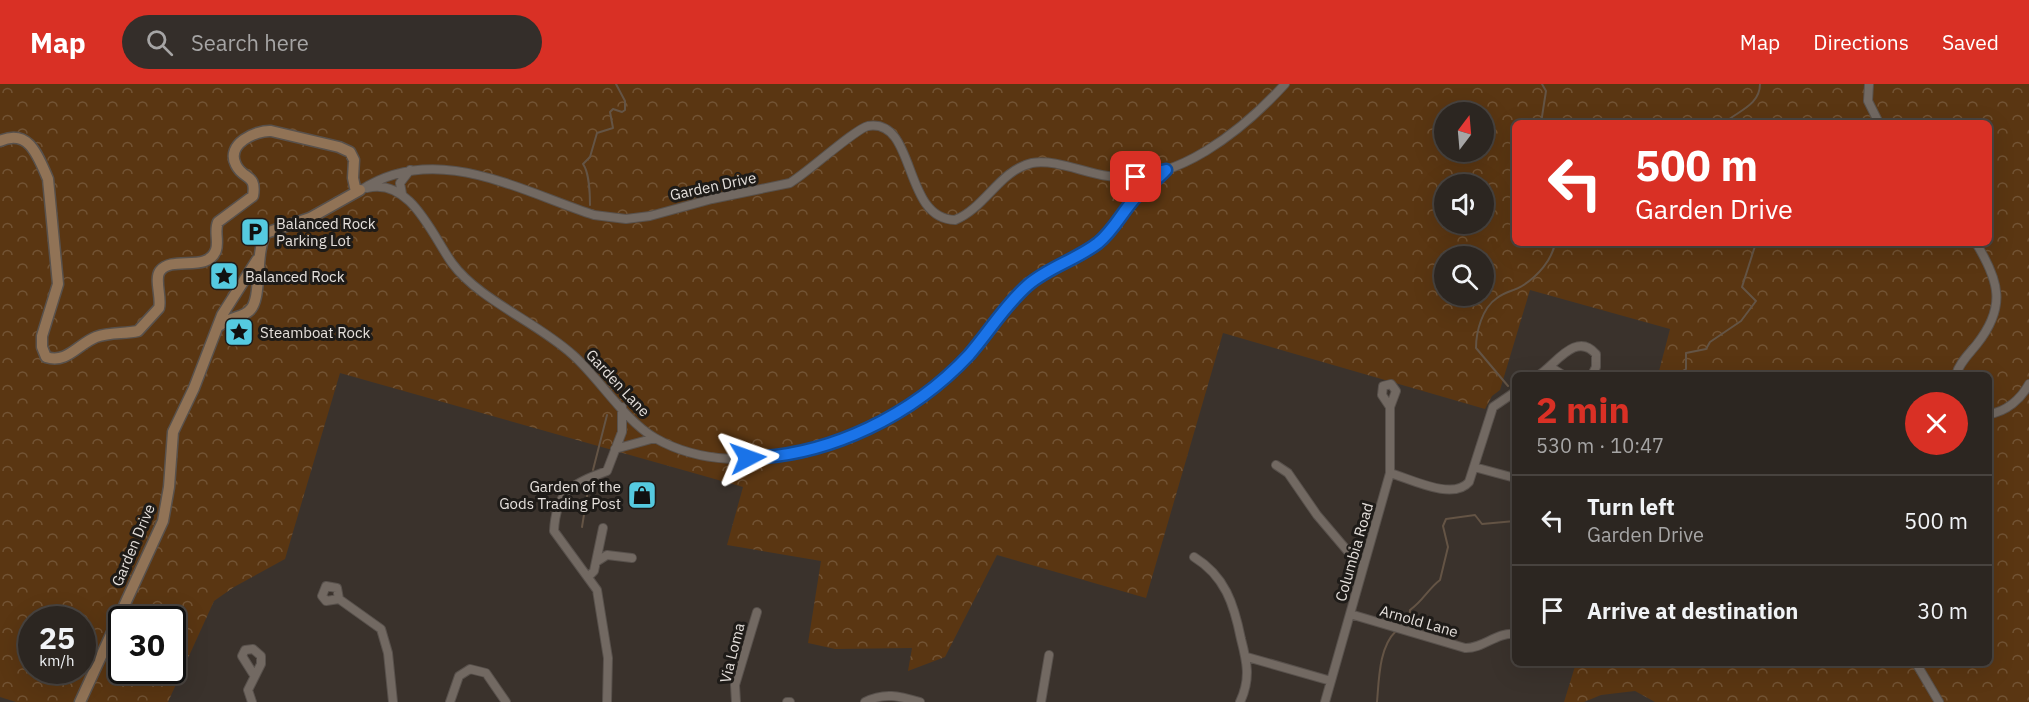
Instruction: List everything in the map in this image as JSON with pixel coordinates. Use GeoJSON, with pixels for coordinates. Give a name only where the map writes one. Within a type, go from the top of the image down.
{"type":"FeatureCollection","features":[{"type":"Feature","properties":{"kind":"street","name":"Garden Drive"},"geometry":{"type":"LineString","coordinates":[[80,702],[163,521],[169,487],[173,432],[194,388],[222,315],[257,260],[266,232],[310,218],[375,181],[411,169],[444,170],[491,178],[594,215],[609,219],[637,218],[790,183],[807,173],[853,135],[868,126],[886,129],[893,134],[899,142],[912,178],[928,206],[946,220],[955,220],[971,212],[1015,170],[1033,163],[1048,163],[1125,178],[1166,170],[1197,156],[1244,124],[1285,84]]}},
{"type":"Feature","properties":{"kind":"street"},"geometry":{"type":"LineString","coordinates":[[1869,84],[1868,101],[1878,120]]}},
{"type":"Feature","properties":{"kind":"street"},"geometry":{"type":"LineString","coordinates":[[0,141],[15,136],[23,138],[41,163],[48,179],[58,284],[42,347],[46,357],[54,360],[66,357],[94,338],[114,332],[138,331],[159,308],[158,276],[160,270],[166,266],[203,261],[211,257],[216,250],[218,222],[253,196],[255,186],[250,177],[236,168],[234,160],[235,151],[249,135],[260,130],[271,131],[339,147],[350,152],[354,160],[353,178],[359,191],[377,186],[402,194],[400,183],[405,173],[411,169]]}},
{"type":"Feature","properties":{"kind":"street","name":"Garden Lane"},"geometry":{"type":"LineString","coordinates":[[402,194],[414,207],[452,263],[468,281],[559,343],[639,425],[655,438],[695,453],[760,458],[792,454],[834,442],[887,419],[914,402],[948,375],[1026,286],[1041,274],[1097,243],[1136,197],[1166,170]]}},
{"type":"Feature","properties":{"kind":"street"},"geometry":{"type":"LineString","coordinates":[[1125,178],[1133,186],[1136,197]]}},
{"type":"Feature","properties":{"kind":"street"},"geometry":{"type":"LineString","coordinates":[[1957,372],[1958,367],[1988,331],[1996,315],[1998,299],[1994,280],[1977,246]]}},
{"type":"Feature","properties":{"kind":"street","name":"Garden Drive"},"geometry":{"type":"LineString","coordinates":[[216,328],[228,318],[245,314],[253,307],[258,273],[257,260]]}},
{"type":"Feature","properties":{"kind":"street"},"geometry":{"type":"LineString","coordinates":[[1543,372],[1570,348],[1585,346],[1596,354],[1594,372]]}},
{"type":"Feature","properties":{"kind":"street"},"geometry":{"type":"LineString","coordinates":[[1550,367],[1558,372]]}},
{"type":"Feature","properties":{"kind":"street"},"geometry":{"type":"LineString","coordinates":[[1992,413],[2011,405],[2024,394],[2029,384]]}},
{"type":"Feature","properties":{"kind":"street"},"geometry":{"type":"LineString","coordinates":[[1390,473],[1444,489],[1459,490],[1469,482],[1493,406],[1512,394]]}},
{"type":"Feature","properties":{"kind":"street"},"geometry":{"type":"LineString","coordinates":[[607,702],[609,675],[597,590],[554,531],[559,500],[568,489],[607,471],[622,432],[622,407]]}},
{"type":"Feature","properties":{"kind":"street","name":"Columbia Road"},"geometry":{"type":"LineString","coordinates":[[1325,702],[1390,473],[1390,408]]}},
{"type":"Feature","properties":{"kind":"street"},"geometry":{"type":"LineString","coordinates":[[615,449],[655,438]]}},
{"type":"Feature","properties":{"kind":"street"},"geometry":{"type":"LineString","coordinates":[[1276,465],[1288,473],[1317,515],[1362,567]]}},
{"type":"Feature","properties":{"kind":"street"},"geometry":{"type":"LineString","coordinates":[[1474,467],[1512,477]]}},
{"type":"Feature","properties":{"kind":"street"},"geometry":{"type":"LineString","coordinates":[[589,576],[594,571],[603,528]]}},
{"type":"Feature","properties":{"kind":"street"},"geometry":{"type":"LineString","coordinates":[[596,562],[607,555],[632,558]]}},
{"type":"Feature","properties":{"kind":"street"},"geometry":{"type":"LineString","coordinates":[[1194,557],[1213,571],[1224,586],[1235,611],[1247,657],[1247,684],[1240,702]]}},
{"type":"Feature","properties":{"kind":"street"},"geometry":{"type":"LineString","coordinates":[[339,599],[381,629],[388,653],[393,702]]}},
{"type":"Feature","properties":{"kind":"street","name":"Via Loma"},"geometry":{"type":"LineString","coordinates":[[735,702],[735,685],[756,612]]}},
{"type":"Feature","properties":{"kind":"street","name":"Arnold Lane"},"geometry":{"type":"LineString","coordinates":[[1350,614],[1465,648],[1476,647],[1503,634],[1512,634]]}},
{"type":"Feature","properties":{"kind":"street"},"geometry":{"type":"LineString","coordinates":[[1041,702],[1049,655]]}},
{"type":"Feature","properties":{"kind":"street"},"geometry":{"type":"LineString","coordinates":[[1247,657],[1331,681]]}},
{"type":"Feature","properties":{"kind":"street"},"geometry":{"type":"LineString","coordinates":[[1918,666],[1939,702]]}},
{"type":"Feature","properties":{"kind":"street"},"geometry":{"type":"LineString","coordinates":[[450,702],[459,676],[470,669],[486,673],[506,702]]}},
{"type":"Feature","properties":{"kind":"street"},"geometry":{"type":"LineString","coordinates":[[252,702],[248,690],[254,675]]}},
{"type":"Feature","properties":{"kind":"street"},"geometry":{"type":"LineString","coordinates":[[865,702],[876,696],[890,694],[920,702]]}},
{"type":"Feature","properties":{"kind":"green space"},"geometry":{"type":"Polygon","coordinates":[[[0,84],[2029,84],[2029,702],[1655,702],[1635,691],[1601,695],[1584,702],[1564,702],[1575,666],[1992,666],[1992,372],[1659,372],[1670,329],[1530,290],[1500,390],[1492,396],[1485,409],[1223,333],[1146,598],[997,555],[945,657],[908,671],[912,648],[835,649],[808,643],[821,561],[727,545],[743,487],[340,373],[285,559],[234,587],[214,601],[186,662],[186,606],[108,606],[108,684],[176,684],[168,702],[16,702],[0,697],[0,84]]]}},
{"type":"Feature","properties":{"kind":"waterway"},"geometry":{"type":"LineString","coordinates":[[590,205],[588,178],[583,164],[590,157],[597,133],[613,128],[610,112],[613,109],[622,112],[625,110],[625,101],[616,84]]}},
{"type":"Feature","properties":{"kind":"waterway"},"geometry":{"type":"LineString","coordinates":[[1541,120],[1546,91],[1542,84]]}},
{"type":"Feature","properties":{"kind":"waterway"},"geometry":{"type":"LineString","coordinates":[[1728,120],[1752,102],[1759,91],[1760,84]]}},
{"type":"Feature","properties":{"kind":"waterway"},"geometry":{"type":"LineString","coordinates":[[1508,386],[1476,348],[1481,321],[1492,302],[1503,294],[1522,286],[1539,272],[1551,255],[1554,246]]}},
{"type":"Feature","properties":{"kind":"waterway"},"geometry":{"type":"LineString","coordinates":[[1681,372],[1686,369],[1686,353],[1706,349],[1710,342],[1741,321],[1756,301],[1742,287],[1755,246]]}},
{"type":"Feature","properties":{"kind":"waterway"},"geometry":{"type":"LineString","coordinates":[[593,470],[607,415]]}},
{"type":"Feature","properties":{"kind":"waterway"},"geometry":{"type":"LineString","coordinates":[[582,527],[589,484]]}},
{"type":"Feature","properties":{"kind":"waterway"},"geometry":{"type":"LineString","coordinates":[[1401,626],[1409,618],[1410,610],[1440,580],[1448,547],[1443,526],[1446,519],[1475,515],[1482,524],[1512,521]]}},
{"type":"Feature","properties":{"kind":"waterway"},"geometry":{"type":"LineString","coordinates":[[1377,702],[1383,654],[1396,631]]}},
{"type":"Feature","properties":{"kind":"place","name":"Balanced Rock Parking Lot"},"geometry":{"type":"Point","coordinates":[255,232]}},
{"type":"Feature","properties":{"kind":"place","name":"Balanced Rock"},"geometry":{"type":"Point","coordinates":[224,276]}},
{"type":"Feature","properties":{"kind":"place","name":"Steamboat Rock"},"geometry":{"type":"Point","coordinates":[239,332]}},
{"type":"Feature","properties":{"kind":"place","name":"Garden of the Gods Trading Post"},"geometry":{"type":"Point","coordinates":[642,495]}},
{"type":"Feature","properties":{"kind":"route"},"geometry":{"type":"LineString","coordinates":[[748,458],[801,452],[834,442],[887,419],[931,390],[969,355],[1026,286],[1041,274],[1097,243],[1116,224],[1136,197],[1166,170],[1136,177]]}}]}
